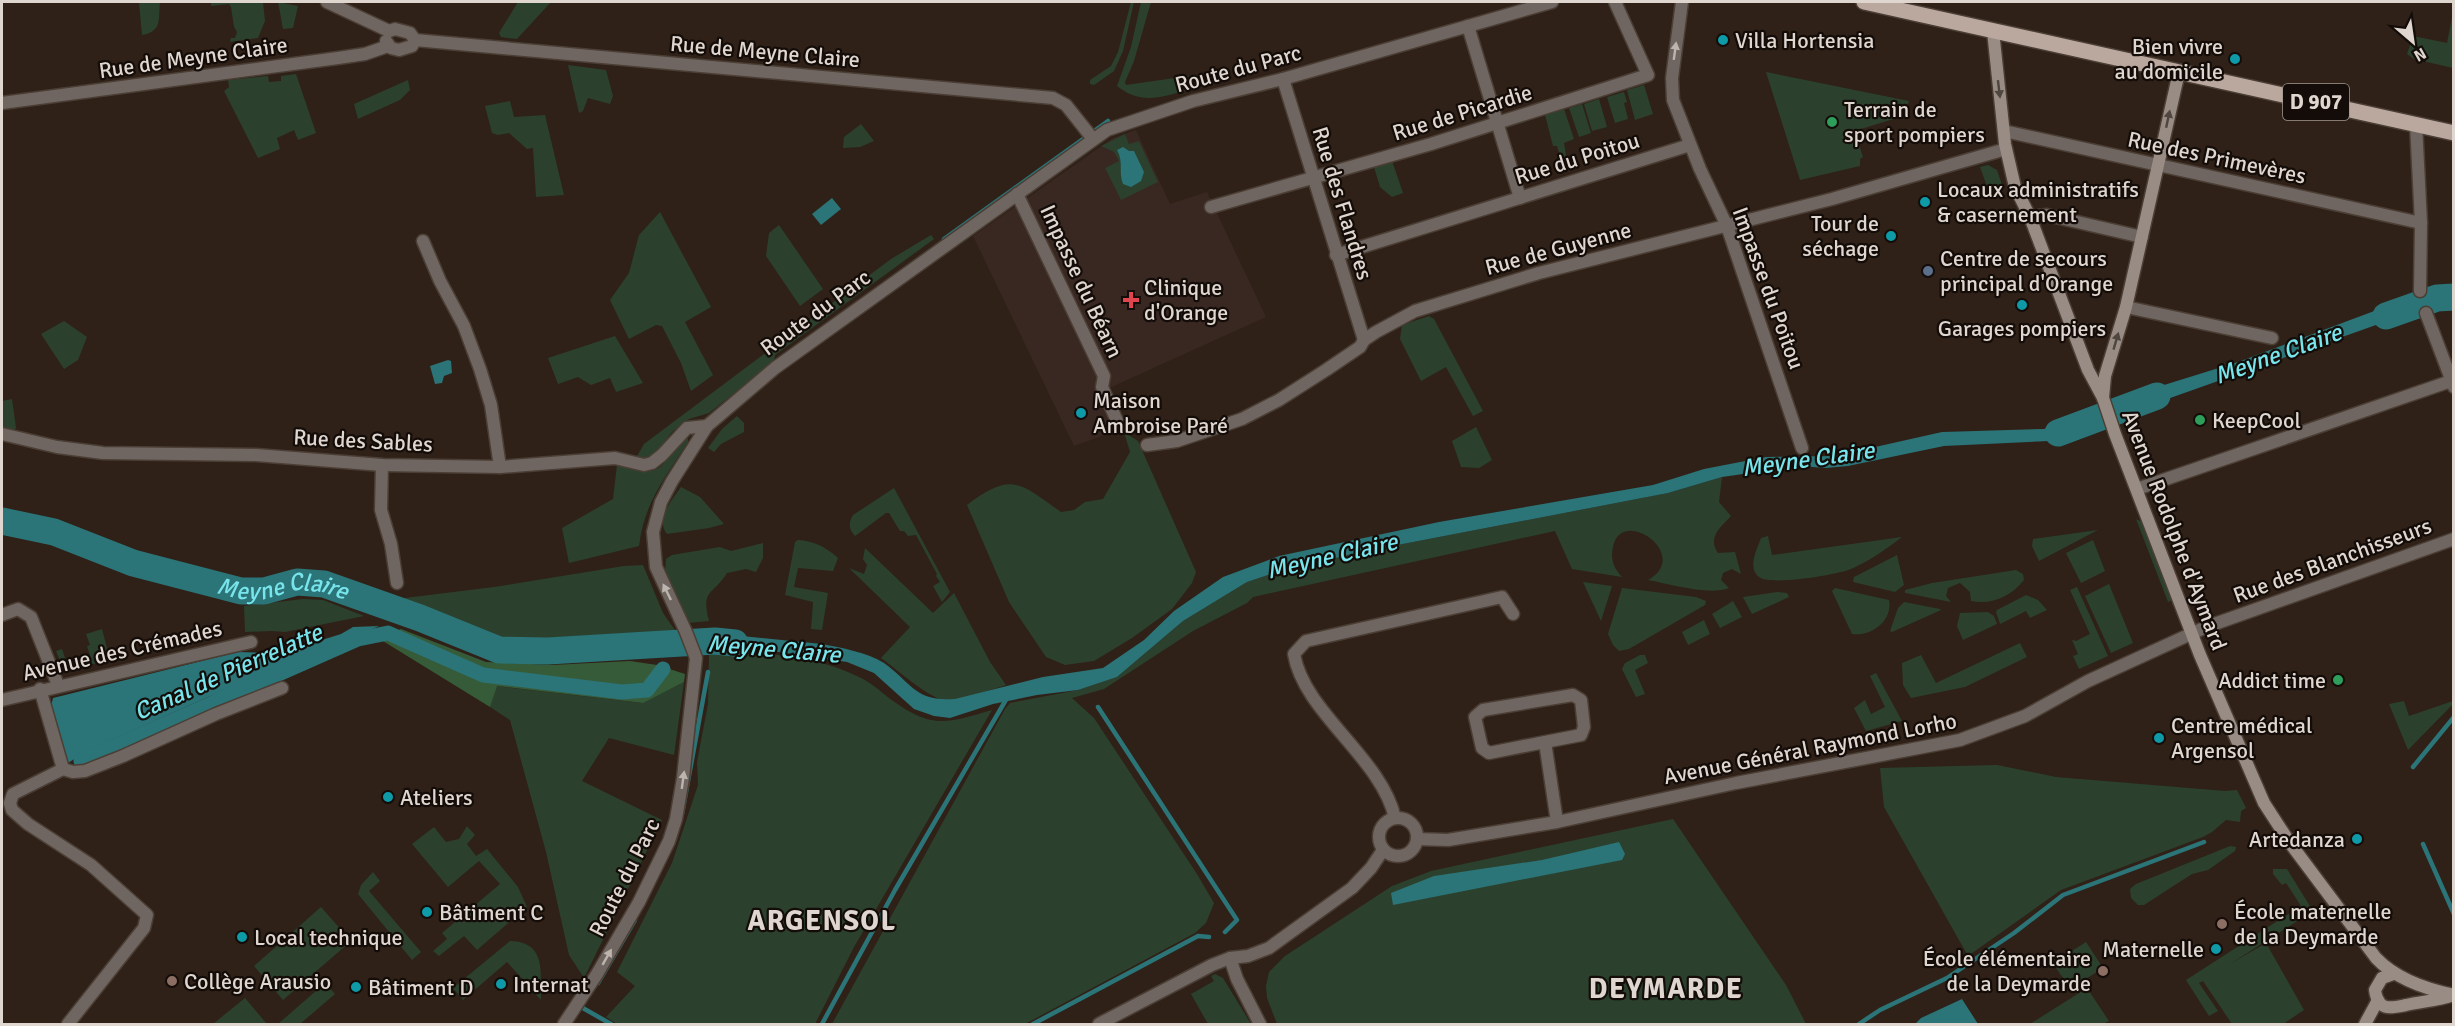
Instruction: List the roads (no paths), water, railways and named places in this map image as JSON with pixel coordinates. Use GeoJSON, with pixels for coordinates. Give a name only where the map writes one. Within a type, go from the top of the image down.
{"type":"FeatureCollection","features":[{"type":"Feature","properties":{"kind":"main road","name":"D 907"},"geometry":{"type":"LineString","coordinates":[[1864,2],[2454,133]]}},
{"type":"Feature","properties":{"kind":"street","name":"Rue de Meyne Claire"},"geometry":{"type":"LineString","coordinates":[[327,2],[388,31],[395,29],[410,33],[415,40],[1053,98],[1066,105],[1093,139]]}},
{"type":"Feature","properties":{"kind":"street","name":"Route du Parc"},"geometry":{"type":"LineString","coordinates":[[564,1024],[597,974],[639,902],[669,841],[676,819],[683,778],[696,658],[660,578],[652,550],[655,518],[661,502],[707,426],[775,368],[1107,130],[1167,109],[1283,79],[1552,2]]}},
{"type":"Feature","properties":{"kind":"street","name":"Rue de Picardie"},"geometry":{"type":"LineString","coordinates":[[1211,207],[1498,123],[1648,75],[1615,2]]}},
{"type":"Feature","properties":{"kind":"street"},"geometry":{"type":"LineString","coordinates":[[1682,2],[1672,78],[1673,100],[1690,145]]}},
{"type":"Feature","properties":{"kind":"street"},"geometry":{"type":"LineString","coordinates":[[1468,26],[1520,198]]}},
{"type":"Feature","properties":{"kind":"street"},"geometry":{"type":"LineString","coordinates":[[388,31],[386,37],[388,46]]}},
{"type":"Feature","properties":{"kind":"street","name":"Avenue Rodolphe d'Aymard"},"geometry":{"type":"LineString","coordinates":[[1993,31],[2006,149],[2015,187],[2030,218],[2088,370],[2103,398],[2110,422],[2192,634],[2264,803],[2290,843],[2371,951],[2393,974],[2453,995]]}},
{"type":"Feature","properties":{"kind":"street","name":"Rue de Meyne Claire"},"geometry":{"type":"LineString","coordinates":[[2,103],[338,58],[365,54],[388,46],[399,50],[406,49],[412,46],[415,40]]}},
{"type":"Feature","properties":{"kind":"street"},"geometry":{"type":"LineString","coordinates":[[2103,398],[2105,376],[2126,307],[2179,72]]}},
{"type":"Feature","properties":{"kind":"street","name":"Rue des Flandres"},"geometry":{"type":"LineString","coordinates":[[1283,79],[1364,340]]}},
{"type":"Feature","properties":{"kind":"street"},"geometry":{"type":"LineString","coordinates":[[2416,124],[2421,223],[2420,291]]}},
{"type":"Feature","properties":{"kind":"street","name":"Rue des Primevères"},"geometry":{"type":"LineString","coordinates":[[2004,131],[2421,223]]}},
{"type":"Feature","properties":{"kind":"street","name":"Rue du Poitou"},"geometry":{"type":"LineString","coordinates":[[1336,255],[1690,145]]}},
{"type":"Feature","properties":{"kind":"street","name":"Impasse du Poitou"},"geometry":{"type":"LineString","coordinates":[[1690,145],[1727,226],[1802,448]]}},
{"type":"Feature","properties":{"kind":"street","name":"Rue de Guyenne"},"geometry":{"type":"LineString","coordinates":[[1147,445],[1177,441],[1242,419],[1307,382],[1360,347],[1364,340],[1396,319],[1415,311],[1539,273],[1833,199],[2006,149]]}},
{"type":"Feature","properties":{"kind":"street","name":"Impasse du Béarn"},"geometry":{"type":"LineString","coordinates":[[1017,194],[1104,376],[1102,387],[1117,421]]}},
{"type":"Feature","properties":{"kind":"street"},"geometry":{"type":"LineString","coordinates":[[2030,218],[2047,215],[2142,237]]}},
{"type":"Feature","properties":{"kind":"street"},"geometry":{"type":"LineString","coordinates":[[423,241],[440,281],[464,326],[480,369],[491,405],[500,466]]}},
{"type":"Feature","properties":{"kind":"street"},"geometry":{"type":"LineString","coordinates":[[2126,307],[2272,338]]}},
{"type":"Feature","properties":{"kind":"street"},"geometry":{"type":"LineString","coordinates":[[2137,489],[2452,384],[2426,313]]}},
{"type":"Feature","properties":{"kind":"street"},"geometry":{"type":"LineString","coordinates":[[2088,370],[2105,376]]}},
{"type":"Feature","properties":{"kind":"street","name":"Rue des Sables"},"geometry":{"type":"LineString","coordinates":[[2,434],[57,447],[103,453],[256,455],[382,465],[500,466],[620,458],[636,465],[652,463],[687,428],[707,426]]}},
{"type":"Feature","properties":{"kind":"street"},"geometry":{"type":"LineString","coordinates":[[382,465],[381,510],[391,544],[397,583]]}},
{"type":"Feature","properties":{"kind":"street","name":"Rue des Blanchisseurs"},"geometry":{"type":"LineString","coordinates":[[2192,634],[2206,627],[2454,539]]}},
{"type":"Feature","properties":{"kind":"street"},"geometry":{"type":"LineString","coordinates":[[1395,818],[1387,793],[1321,706],[1297,670],[1294,654],[1306,640],[1502,597],[1513,614]]}},
{"type":"Feature","properties":{"kind":"street"},"geometry":{"type":"LineString","coordinates":[[2,615],[18,609],[31,617],[58,685]]}},
{"type":"Feature","properties":{"kind":"street","name":"Avenue Général Raymond Lorho"},"geometry":{"type":"LineString","coordinates":[[1417,838],[1448,840],[1557,822],[1736,783],[1971,737],[2025,716],[2088,681],[2192,634]]}},
{"type":"Feature","properties":{"kind":"street","name":"Avenue des Crémades"},"geometry":{"type":"LineString","coordinates":[[2,700],[40,689],[251,642]]}},
{"type":"Feature","properties":{"kind":"street"},"geometry":{"type":"LineString","coordinates":[[68,1024],[144,928],[147,915],[91,865],[28,824],[12,810],[10,803],[13,794],[63,769],[73,772],[85,771],[282,688]]}},
{"type":"Feature","properties":{"kind":"street"},"geometry":{"type":"LineString","coordinates":[[40,689],[63,769]]}},
{"type":"Feature","properties":{"kind":"street"},"geometry":{"type":"LineString","coordinates":[[1573,695],[1581,700],[1584,727],[1581,735],[1545,742],[1488,753],[1482,748],[1475,717],[1484,710],[1573,695]]}},
{"type":"Feature","properties":{"kind":"street"},"geometry":{"type":"LineString","coordinates":[[1545,742],[1557,822]]}},
{"type":"Feature","properties":{"kind":"street"},"geometry":{"type":"LineString","coordinates":[[1395,818],[1411,823],[1417,838],[1415,845],[1407,854],[1394,856],[1383,850],[1379,833],[1385,823],[1395,818]]}},
{"type":"Feature","properties":{"kind":"street"},"geometry":{"type":"LineString","coordinates":[[1099,1024],[1189,976],[1230,958],[1248,956],[1269,948],[1324,911],[1360,880],[1383,850]]}},
{"type":"Feature","properties":{"kind":"street","name":"Avenue Rodolphe d'Aymard"},"geometry":{"type":"LineString","coordinates":[[2371,951],[2379,980],[2376,990],[2378,1000]]}},
{"type":"Feature","properties":{"kind":"street"},"geometry":{"type":"LineString","coordinates":[[1230,958],[1237,979],[1260,1024]]}},
{"type":"Feature","properties":{"kind":"street"},"geometry":{"type":"LineString","coordinates":[[2379,980],[2385,975],[2393,974]]}},
{"type":"Feature","properties":{"kind":"street"},"geometry":{"type":"LineString","coordinates":[[2404,1005],[2410,994],[2408,981]]}},
{"type":"Feature","properties":{"kind":"street","name":"Avenue Rodolphe d'Aymard"},"geometry":{"type":"LineString","coordinates":[[2367,1024],[2390,1009],[2438,1001],[2453,995]]}},
{"type":"Feature","properties":{"kind":"street"},"geometry":{"type":"LineString","coordinates":[[2367,1024],[2378,1000],[2390,1009]]}},
{"type":"Feature","properties":{"kind":"water"},"geometry":{"type":"Polygon","coordinates":[[[1123,147],[1134,151],[1144,172],[1141,181],[1131,187],[1123,184],[1122,180],[1117,150],[1123,147]]]}},
{"type":"Feature","properties":{"kind":"water"},"geometry":{"type":"Polygon","coordinates":[[[832,198],[841,209],[821,225],[812,214],[832,198]]]}},
{"type":"Feature","properties":{"kind":"water"},"geometry":{"type":"Polygon","coordinates":[[[2417,295],[2421,309],[2125,414],[2119,399],[2238,362],[2417,295]]]}},
{"type":"Feature","properties":{"kind":"water"},"geometry":{"type":"Polygon","coordinates":[[[451,361],[452,373],[444,376],[442,383],[435,384],[430,366],[451,361]]]}},
{"type":"Feature","properties":{"kind":"water"},"geometry":{"type":"Polygon","coordinates":[[[2091,414],[2096,427],[2049,441],[1944,446],[1848,466],[1826,468],[1799,466],[1722,477],[1668,493],[1356,553],[1271,574],[1247,582],[1183,621],[1117,677],[1078,690],[993,704],[950,718],[934,716],[914,709],[874,673],[847,662],[779,652],[726,648],[702,649],[696,636],[712,633],[822,644],[854,651],[884,663],[922,694],[942,699],[955,699],[1043,677],[1103,668],[1144,640],[1174,611],[1223,577],[1279,556],[1439,522],[1653,485],[1704,469],[1766,457],[1835,456],[1942,432],[2044,429],[2091,414]]]}},
{"type":"Feature","properties":{"kind":"water"},"geometry":{"type":"Polygon","coordinates":[[[379,626],[259,679],[208,697],[87,751],[68,763],[51,707],[53,698],[238,652],[280,653],[341,634],[353,627],[379,626]]]}},
{"type":"Feature","properties":{"kind":"water"},"geometry":{"type":"Polygon","coordinates":[[[1619,842],[1625,854],[1622,860],[1393,905],[1391,893],[1434,876],[1542,860],[1619,842]]]}},
{"type":"Feature","properties":{"kind":"water"},"geometry":{"type":"Polygon","coordinates":[[[1962,999],[1978,1024],[1915,1024],[1921,1018],[1962,999]]]}},
{"type":"Feature","properties":{"kind":"waterway"},"geometry":{"type":"LineString","coordinates":[[944,239],[1108,121]]}},
{"type":"Feature","properties":{"kind":"waterway","name":"Meyne Claire"},"geometry":{"type":"LineString","coordinates":[[2386,316],[2437,298],[2454,297]]}},
{"type":"Feature","properties":{"kind":"waterway","name":"Meyne Claire"},"geometry":{"type":"LineString","coordinates":[[2058,433],[2157,396]]}},
{"type":"Feature","properties":{"kind":"waterway","name":"Meyne Claire"},"geometry":{"type":"LineString","coordinates":[[2,521],[54,532],[133,563],[241,591],[264,591],[297,582],[324,584],[420,618],[499,650],[548,651],[715,641],[735,643]]}},
{"type":"Feature","properties":{"kind":"waterway","name":"Canal de Pierrelatte"},"geometry":{"type":"LineString","coordinates":[[81,761],[358,639],[388,633],[483,675],[622,692],[647,690],[663,669]]}},
{"type":"Feature","properties":{"kind":"waterway"},"geometry":{"type":"LineString","coordinates":[[682,814],[708,672]]}},
{"type":"Feature","properties":{"kind":"waterway"},"geometry":{"type":"LineString","coordinates":[[822,1024],[895,890],[1007,698]]}},
{"type":"Feature","properties":{"kind":"waterway"},"geometry":{"type":"LineString","coordinates":[[1098,707],[1237,920],[1225,932]]}},
{"type":"Feature","properties":{"kind":"waterway"},"geometry":{"type":"LineString","coordinates":[[2413,767],[2454,717]]}},
{"type":"Feature","properties":{"kind":"waterway"},"geometry":{"type":"LineString","coordinates":[[1859,1024],[1880,1010],[1947,978],[2014,933],[2063,895],[2204,842]]}},
{"type":"Feature","properties":{"kind":"waterway"},"geometry":{"type":"LineString","coordinates":[[2423,844],[2454,914]]}},
{"type":"Feature","properties":{"kind":"waterway"},"geometry":{"type":"LineString","coordinates":[[598,983],[635,920]]}},
{"type":"Feature","properties":{"kind":"waterway"},"geometry":{"type":"LineString","coordinates":[[1033,1024],[1198,936],[1209,937]]}},
{"type":"Feature","properties":{"kind":"waterway"},"geometry":{"type":"LineString","coordinates":[[583,1004],[581,1007],[611,1024]]}},
{"type":"Feature","properties":{"kind":"place","name":"Villa Hortensia"},"geometry":{"type":"Point","coordinates":[1723,40]}},
{"type":"Feature","properties":{"kind":"place","name":"Bien vivre au domicile"},"geometry":{"type":"Point","coordinates":[2235,59]}},
{"type":"Feature","properties":{"kind":"place","name":"Terrain de sport pompiers"},"geometry":{"type":"Point","coordinates":[1832,122]}},
{"type":"Feature","properties":{"kind":"place","name":"Locaux administratifs & casernement"},"geometry":{"type":"Point","coordinates":[1925,202]}},
{"type":"Feature","properties":{"kind":"place","name":"Tour de séchage"},"geometry":{"type":"Point","coordinates":[1891,236]}},
{"type":"Feature","properties":{"kind":"place","name":"Centre de secours principal d'Orange"},"geometry":{"type":"Point","coordinates":[1928,271]}},
{"type":"Feature","properties":{"kind":"place","name":"Clinique d'Orange"},"geometry":{"type":"Point","coordinates":[1131,300]}},
{"type":"Feature","properties":{"kind":"place","name":"Garages pompiers"},"geometry":{"type":"Point","coordinates":[2022,305]}},
{"type":"Feature","properties":{"kind":"place","name":"Maison Ambroise Paré"},"geometry":{"type":"Point","coordinates":[1081,413]}},
{"type":"Feature","properties":{"kind":"place","name":"KeepCool"},"geometry":{"type":"Point","coordinates":[2200,420]}},
{"type":"Feature","properties":{"kind":"place","name":"Addict time"},"geometry":{"type":"Point","coordinates":[2338,680]}},
{"type":"Feature","properties":{"kind":"place","name":"Centre médical Argensol"},"geometry":{"type":"Point","coordinates":[2159,738]}},
{"type":"Feature","properties":{"kind":"place","name":"Ateliers"},"geometry":{"type":"Point","coordinates":[388,797]}},
{"type":"Feature","properties":{"kind":"place","name":"Artedanza"},"geometry":{"type":"Point","coordinates":[2357,839]}},
{"type":"Feature","properties":{"kind":"place","name":"Bâtiment C"},"geometry":{"type":"Point","coordinates":[427,912]}},
{"type":"Feature","properties":{"kind":"place","name":"École maternelle de la Deymarde"},"geometry":{"type":"Point","coordinates":[2222,924]}},
{"type":"Feature","properties":{"kind":"place","name":"Local technique"},"geometry":{"type":"Point","coordinates":[242,937]}},
{"type":"Feature","properties":{"kind":"place","name":"Maternelle"},"geometry":{"type":"Point","coordinates":[2216,949]}},
{"type":"Feature","properties":{"kind":"place","name":"École élémentaire de la Deymarde"},"geometry":{"type":"Point","coordinates":[2103,971]}},
{"type":"Feature","properties":{"kind":"place","name":"Collège Arausio"},"geometry":{"type":"Point","coordinates":[172,981]}},
{"type":"Feature","properties":{"kind":"place","name":"Internat"},"geometry":{"type":"Point","coordinates":[501,984]}},
{"type":"Feature","properties":{"kind":"place","name":"Bâtiment D"},"geometry":{"type":"Point","coordinates":[356,987]}},
{"type":"Feature","properties":{"kind":"district","name":"ARGENSOL"},"geometry":{"type":"Point","coordinates":[822,920]}},
{"type":"Feature","properties":{"kind":"district","name":"DEYMARDE"},"geometry":{"type":"Point","coordinates":[1666,988]}}]}
